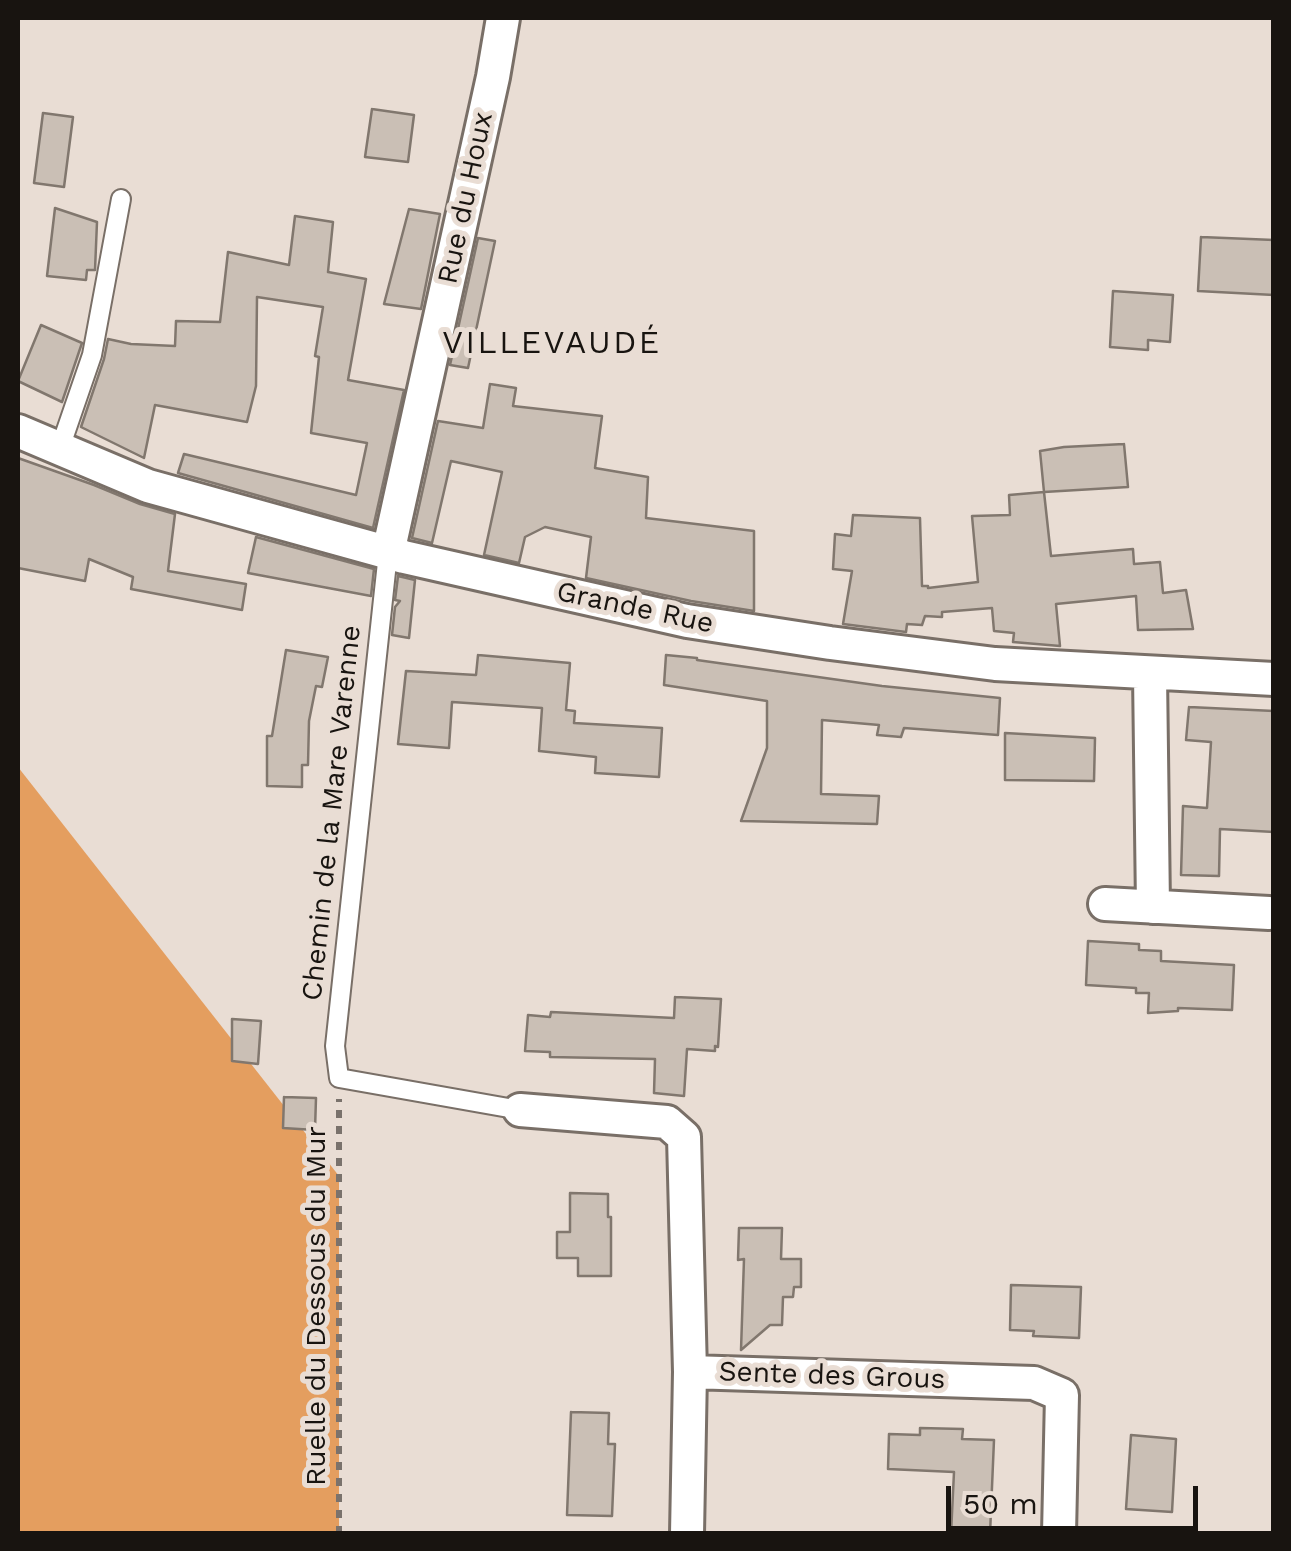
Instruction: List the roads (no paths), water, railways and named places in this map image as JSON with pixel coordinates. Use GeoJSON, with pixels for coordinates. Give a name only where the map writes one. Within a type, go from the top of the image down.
{"type":"FeatureCollection","features":[{"type":"Feature","properties":{"kind":"street","name":"Rue du Houx"},"geometry":{"type":"LineString","coordinates":[[388,553],[503,18]]}},
{"type":"Feature","properties":{"kind":"street","name":"Grande Rue"},"geometry":{"type":"LineString","coordinates":[[18,430],[148,486],[388,553],[705,624],[994,664],[1274,679]]}},
{"type":"Feature","properties":{"kind":"street"},"geometry":{"type":"LineString","coordinates":[[1150,674],[1153,907]]}},
{"type":"Feature","properties":{"kind":"street"},"geometry":{"type":"LineString","coordinates":[[1106,904],[1270,914]]}},
{"type":"Feature","properties":{"kind":"street","name":"Sente des Grous"},"geometry":{"type":"LineString","coordinates":[[520,1110],[667,1122],[684,1137],[690,1372],[1034,1382],[1062,1394],[1059,1534]]}},
{"type":"Feature","properties":{"kind":"street"},"geometry":{"type":"LineString","coordinates":[[687,1534],[690,1372]]}},
{"type":"Feature","properties":{"kind":"lane"},"geometry":{"type":"LineString","coordinates":[[60,448],[92,355],[121,199]]}},
{"type":"Feature","properties":{"kind":"lane","name":"Chemin de la Mare Varenne"},"geometry":{"type":"LineString","coordinates":[[340,1078],[335,1046],[388,553]]}},
{"type":"Feature","properties":{"kind":"lane","name":"Sente des Grous"},"geometry":{"type":"LineString","coordinates":[[340,1078],[520,1110]]}},
{"type":"Feature","properties":{"kind":"district","name":"VILLEVAUDÉ"},"geometry":{"type":"Point","coordinates":[552,344]}}]}
